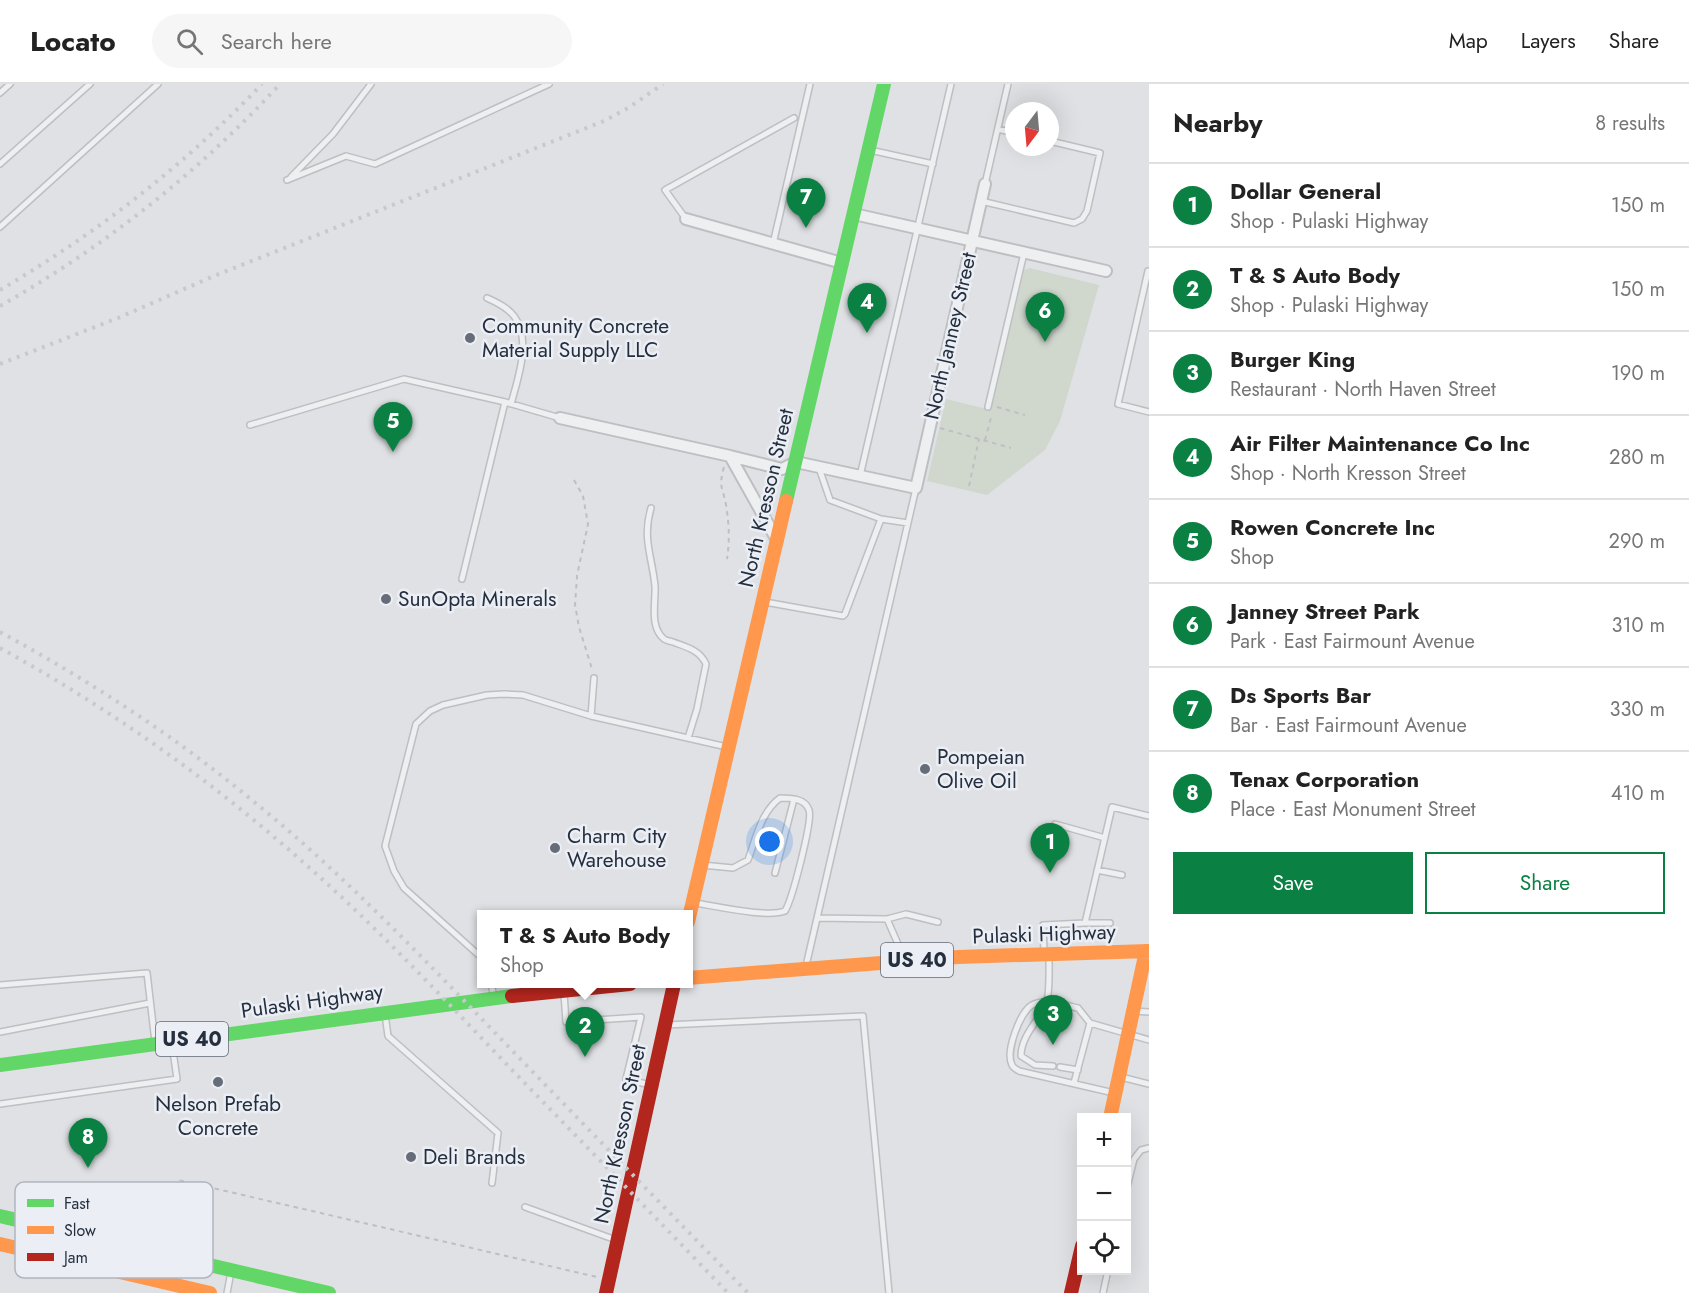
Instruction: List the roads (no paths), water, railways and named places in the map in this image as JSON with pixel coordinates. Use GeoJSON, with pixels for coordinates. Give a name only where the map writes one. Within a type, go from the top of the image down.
{"type":"FeatureCollection","features":[{"type":"Feature","properties":{"kind":"main road","name":"North Kresson Street"},"geometry":{"type":"LineString","coordinates":[[691,910],[884,84]]}},
{"type":"Feature","properties":{"kind":"main road","name":"Pulaski Highway"},"geometry":{"type":"LineString","coordinates":[[693,978],[958,957],[1046,955],[1148,947]]}},
{"type":"Feature","properties":{"kind":"main road"},"geometry":{"type":"LineString","coordinates":[[1111,1113],[1148,947]]}},
{"type":"Feature","properties":{"kind":"main road","name":"Pulaski Highway"},"geometry":{"type":"LineString","coordinates":[[0,1065],[494,998],[592,988]]}},
{"type":"Feature","properties":{"kind":"main road","name":"North Kresson Street"},"geometry":{"type":"LineString","coordinates":[[607,1287],[673,988]]}},
{"type":"Feature","properties":{"kind":"main road"},"geometry":{"type":"LineString","coordinates":[[0,1216],[15,1219]]}},
{"type":"Feature","properties":{"kind":"main road"},"geometry":{"type":"LineString","coordinates":[[0,1244],[15,1247]]}},
{"type":"Feature","properties":{"kind":"main road"},"geometry":{"type":"LineString","coordinates":[[213,1266],[329,1293]]}},
{"type":"Feature","properties":{"kind":"main road"},"geometry":{"type":"LineString","coordinates":[[1071,1293],[1077,1267]]}},
{"type":"Feature","properties":{"kind":"main road"},"geometry":{"type":"LineString","coordinates":[[146,1278],[210,1293]]}},
{"type":"Feature","properties":{"kind":"street","name":"North Janney Street"},"geometry":{"type":"LineString","coordinates":[[916,488],[985,183]]}},
{"type":"Feature","properties":{"kind":"street"},"geometry":{"type":"LineString","coordinates":[[854,214],[1106,271]]}},
{"type":"Feature","properties":{"kind":"street"},"geometry":{"type":"LineString","coordinates":[[686,219],[842,263]]}},
{"type":"Feature","properties":{"kind":"street"},"geometry":{"type":"LineString","coordinates":[[560,418],[782,469],[796,462],[916,488]]}},
{"type":"Feature","properties":{"kind":"street"},"geometry":{"type":"LineString","coordinates":[[730,456],[777,540]]}},
{"type":"Feature","properties":{"kind":"lane"},"geometry":{"type":"LineString","coordinates":[[0,93],[10,84]]}},
{"type":"Feature","properties":{"kind":"lane"},"geometry":{"type":"LineString","coordinates":[[0,164],[90,84]]}},
{"type":"Feature","properties":{"kind":"lane"},"geometry":{"type":"LineString","coordinates":[[0,227],[158,84]]}},
{"type":"Feature","properties":{"kind":"lane"},"geometry":{"type":"LineString","coordinates":[[371,84],[333,134],[287,180],[346,156],[375,164],[549,84]]}},
{"type":"Feature","properties":{"kind":"lane"},"geometry":{"type":"LineString","coordinates":[[773,244],[810,84]]}},
{"type":"Feature","properties":{"kind":"lane"},"geometry":{"type":"LineString","coordinates":[[860,476],[951,84]]}},
{"type":"Feature","properties":{"kind":"lane"},"geometry":{"type":"LineString","coordinates":[[985,183],[1008,84]]}},
{"type":"Feature","properties":{"kind":"lane"},"geometry":{"type":"LineString","coordinates":[[686,219],[666,190],[794,118]]}},
{"type":"Feature","properties":{"kind":"lane"},"geometry":{"type":"LineString","coordinates":[[998,129],[1005,130]]}},
{"type":"Feature","properties":{"kind":"lane"},"geometry":{"type":"LineString","coordinates":[[981,201],[1074,223],[1082,219],[1100,153],[1059,143]]}},
{"type":"Feature","properties":{"kind":"lane"},"geometry":{"type":"LineString","coordinates":[[868,150],[933,164]]}},
{"type":"Feature","properties":{"kind":"lane"},"geometry":{"type":"LineString","coordinates":[[988,407],[1023,253]]}},
{"type":"Feature","properties":{"kind":"lane"},"geometry":{"type":"LineString","coordinates":[[1149,269],[1118,404],[1149,412]]}},
{"type":"Feature","properties":{"kind":"lane"},"geometry":{"type":"LineString","coordinates":[[462,579],[521,359],[523,341],[514,317],[506,308],[487,298]]}},
{"type":"Feature","properties":{"kind":"lane"},"geometry":{"type":"LineString","coordinates":[[250,426],[404,379],[508,403],[560,418]]}},
{"type":"Feature","properties":{"kind":"lane"},"geometry":{"type":"LineString","coordinates":[[819,467],[830,500],[881,519],[908,523]]}},
{"type":"Feature","properties":{"kind":"lane"},"geometry":{"type":"LineString","coordinates":[[805,969],[916,488]]}},
{"type":"Feature","properties":{"kind":"lane"},"geometry":{"type":"LineString","coordinates":[[651,508],[647,538],[655,587],[654,618],[658,631],[664,639],[700,654],[706,664],[697,709],[688,738]]}},
{"type":"Feature","properties":{"kind":"lane"},"geometry":{"type":"LineString","coordinates":[[763,602],[843,616],[881,519]]}},
{"type":"Feature","properties":{"kind":"lane"},"geometry":{"type":"LineString","coordinates":[[591,716],[594,678]]}},
{"type":"Feature","properties":{"kind":"lane"},"geometry":{"type":"LineString","coordinates":[[477,954],[404,888],[394,871],[385,846],[416,724],[430,711],[443,705],[487,695],[523,695],[591,716],[729,748]]}},
{"type":"Feature","properties":{"kind":"lane"},"geometry":{"type":"LineString","coordinates":[[693,903],[759,912],[780,913],[785,911],[793,889],[809,821],[809,810],[804,803],[794,799],[780,798],[772,804],[762,820],[748,860],[734,868],[702,865]]}},
{"type":"Feature","properties":{"kind":"lane"},"geometry":{"type":"LineString","coordinates":[[775,873],[794,799]]}},
{"type":"Feature","properties":{"kind":"lane"},"geometry":{"type":"LineString","coordinates":[[1085,923],[1112,807],[1149,816]]}},
{"type":"Feature","properties":{"kind":"lane"},"geometry":{"type":"LineString","coordinates":[[1054,824],[1105,838]]}},
{"type":"Feature","properties":{"kind":"lane"},"geometry":{"type":"LineString","coordinates":[[1098,870],[1122,875]]}},
{"type":"Feature","properties":{"kind":"lane"},"geometry":{"type":"LineString","coordinates":[[817,918],[887,919],[906,914],[938,922]]}},
{"type":"Feature","properties":{"kind":"lane"},"geometry":{"type":"LineString","coordinates":[[887,919],[898,944],[902,961]]}},
{"type":"Feature","properties":{"kind":"lane"},"geometry":{"type":"LineString","coordinates":[[1053,1066],[1035,1065],[1022,1056],[1021,1048],[1047,1002],[1043,925],[1110,923]]}},
{"type":"Feature","properties":{"kind":"lane"},"geometry":{"type":"LineString","coordinates":[[0,985],[147,973],[155,1044]]}},
{"type":"Feature","properties":{"kind":"lane"},"geometry":{"type":"LineString","coordinates":[[492,988],[494,998]]}},
{"type":"Feature","properties":{"kind":"lane"},"geometry":{"type":"LineString","coordinates":[[564,991],[566,1022],[641,1017],[626,1079],[651,1086]]}},
{"type":"Feature","properties":{"kind":"lane"},"geometry":{"type":"LineString","coordinates":[[1115,1094],[1019,1071],[1012,1065],[1010,1053],[1014,1036],[1025,1011],[1033,1004],[1047,1002],[1078,1008],[1090,1023],[1149,1040]]}},
{"type":"Feature","properties":{"kind":"lane"},"geometry":{"type":"LineString","coordinates":[[0,1032],[150,1003]]}},
{"type":"Feature","properties":{"kind":"lane"},"geometry":{"type":"LineString","coordinates":[[1133,1011],[1149,1012]]}},
{"type":"Feature","properties":{"kind":"lane"},"geometry":{"type":"LineString","coordinates":[[384,1013],[388,1036],[498,1133],[492,1183]]}},
{"type":"Feature","properties":{"kind":"lane"},"geometry":{"type":"LineString","coordinates":[[665,1025],[863,1016],[889,1293]]}},
{"type":"Feature","properties":{"kind":"lane"},"geometry":{"type":"LineString","coordinates":[[1074,1083],[1090,1023]]}},
{"type":"Feature","properties":{"kind":"lane"},"geometry":{"type":"LineString","coordinates":[[0,1104],[177,1079],[171,1041]]}},
{"type":"Feature","properties":{"kind":"lane"},"geometry":{"type":"LineString","coordinates":[[1060,1067],[1077,1071]]}},
{"type":"Feature","properties":{"kind":"lane"},"geometry":{"type":"LineString","coordinates":[[1119,1077],[1149,1084]]}},
{"type":"Feature","properties":{"kind":"lane"},"geometry":{"type":"LineString","coordinates":[[1131,1172],[1134,1160],[1141,1150],[1149,1148]]}},
{"type":"Feature","properties":{"kind":"lane"},"geometry":{"type":"LineString","coordinates":[[525,1207],[618,1241]]}},
{"type":"Feature","properties":{"kind":"lane"},"geometry":{"type":"LineString","coordinates":[[227,1293],[232,1270]]}},
{"type":"Feature","properties":{"kind":"lane"},"geometry":{"type":"LineString","coordinates":[[1103,1293],[1107,1275]]}},
{"type":"Feature","properties":{"kind":"railway"},"geometry":{"type":"LineString","coordinates":[[0,290],[71,245],[138,196],[171,170],[233,114],[262,84]]}},
{"type":"Feature","properties":{"kind":"railway"},"geometry":{"type":"LineString","coordinates":[[0,306],[76,259],[149,206],[217,148],[280,84]]}},
{"type":"Feature","properties":{"kind":"railway"},"geometry":{"type":"LineString","coordinates":[[0,364],[604,121],[663,84]]}},
{"type":"Feature","properties":{"kind":"railway"},"geometry":{"type":"LineString","coordinates":[[0,632],[101,691],[166,735],[229,781],[323,861],[414,949],[748,1293]]}},
{"type":"Feature","properties":{"kind":"railway"},"geometry":{"type":"LineString","coordinates":[[0,648],[80,695],[158,747],[233,803],[304,863],[411,965],[728,1293]]}},
{"type":"Feature","properties":{"kind":"place","name":"Ds Sports Bar"},"geometry":{"type":"Point","coordinates":[806,228]}},
{"type":"Feature","properties":{"kind":"place","name":"Air Filter Maintenance Co Inc"},"geometry":{"type":"Point","coordinates":[867,333]}},
{"type":"Feature","properties":{"kind":"place","name":"Community Concrete Material Supply LLC"},"geometry":{"type":"Point","coordinates":[470,338]}},
{"type":"Feature","properties":{"kind":"place","name":"Janney Street Park"},"geometry":{"type":"Point","coordinates":[1045,342]}},
{"type":"Feature","properties":{"kind":"place","name":"Rowen Concrete Inc"},"geometry":{"type":"Point","coordinates":[393,452]}},
{"type":"Feature","properties":{"kind":"place","name":"SunOpta Minerals"},"geometry":{"type":"Point","coordinates":[386,599]}},
{"type":"Feature","properties":{"kind":"place","name":"Pompeian Olive Oil"},"geometry":{"type":"Point","coordinates":[925,769]}},
{"type":"Feature","properties":{"kind":"place","name":"Charm City Warehouse"},"geometry":{"type":"Point","coordinates":[555,848]}},
{"type":"Feature","properties":{"kind":"place","name":"Dollar General"},"geometry":{"type":"Point","coordinates":[1050,873]}},
{"type":"Feature","properties":{"kind":"place","name":"Burger King"},"geometry":{"type":"Point","coordinates":[1053,1045]}},
{"type":"Feature","properties":{"kind":"place","name":"T & S Auto Body"},"geometry":{"type":"Point","coordinates":[585,1057]}},
{"type":"Feature","properties":{"kind":"place","name":"Nelson Prefab Concrete"},"geometry":{"type":"Point","coordinates":[218,1082]}},
{"type":"Feature","properties":{"kind":"place","name":"Deli Brands"},"geometry":{"type":"Point","coordinates":[411,1157]}},
{"type":"Feature","properties":{"kind":"place","name":"Tenax Corporation"},"geometry":{"type":"Point","coordinates":[88,1168]}}]}
